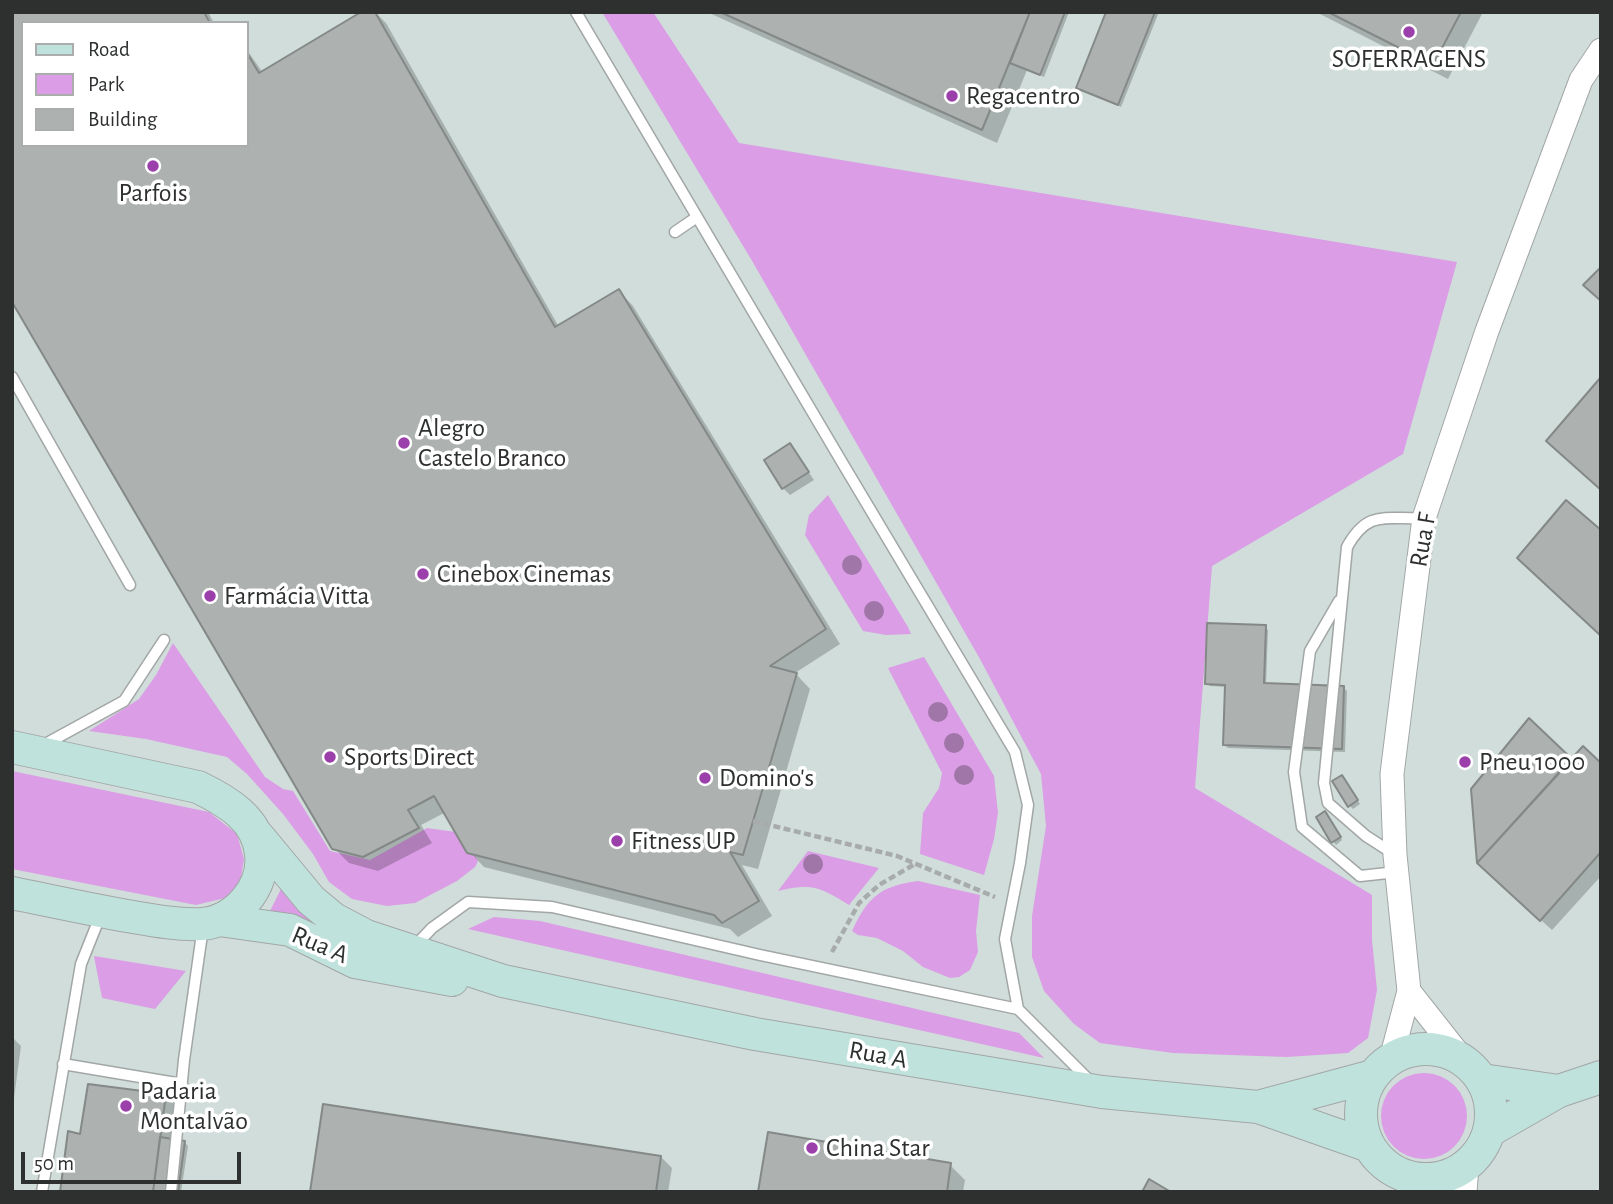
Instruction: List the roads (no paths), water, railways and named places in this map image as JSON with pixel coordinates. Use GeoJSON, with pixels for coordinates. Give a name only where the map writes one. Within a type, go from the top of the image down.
{"type":"FeatureCollection","features":[{"type":"Feature","properties":{"kind":"street","name":"Rua F"},"geometry":{"type":"LineString","coordinates":[[1382,1067],[1409,991],[1396,863],[1392,774],[1423,519],[1487,331],[1576,92],[1601,50]]}},
{"type":"Feature","properties":{"kind":"street","name":"Rua A"},"geometry":{"type":"LineString","coordinates":[[22,749],[198,788],[226,801],[243,816],[311,900],[334,919],[366,936],[503,981],[755,1034],[1102,1092],[1258,1107],[1369,1146]]}},
{"type":"Feature","properties":{"kind":"street"},"geometry":{"type":"LineString","coordinates":[[211,922],[243,905],[255,888],[261,864],[258,836]]}},
{"type":"Feature","properties":{"kind":"street","name":"Rua A"},"geometry":{"type":"LineString","coordinates":[[12,893],[172,923],[211,922],[290,930],[355,961],[454,981],[503,981]]}},
{"type":"Feature","properties":{"kind":"street"},"geometry":{"type":"LineString","coordinates":[[1409,991],[1474,1071],[1492,1109],[1489,1131],[1466,1178],[1454,1173],[1407,1184],[1383,1164],[1369,1146],[1360,1118],[1363,1095],[1382,1067],[1407,1051],[1430,1048],[1445,1051],[1474,1071],[1559,1091]]}},
{"type":"Feature","properties":{"kind":"street","name":"Rua A"},"geometry":{"type":"LineString","coordinates":[[1258,1107],[1382,1067]]}},
{"type":"Feature","properties":{"kind":"street"},"geometry":{"type":"LineString","coordinates":[[1489,1131],[1559,1091],[1601,1077]]}},
{"type":"Feature","properties":{"kind":"lane"},"geometry":{"type":"LineString","coordinates":[[576,12],[1015,752],[1028,805],[1005,939],[1018,1009]]}},
{"type":"Feature","properties":{"kind":"lane"},"geometry":{"type":"LineString","coordinates":[[675,232],[697,218]]}},
{"type":"Feature","properties":{"kind":"lane"},"geometry":{"type":"LineString","coordinates":[[12,377],[130,585]]}},
{"type":"Feature","properties":{"kind":"lane"},"geometry":{"type":"LineString","coordinates":[[1342,596],[1310,651],[1294,772],[1302,827],[1360,876],[1396,863],[1328,803],[1324,783],[1347,547],[1356,530],[1372,519],[1423,519]]}},
{"type":"Feature","properties":{"kind":"lane"},"geometry":{"type":"LineString","coordinates":[[22,749],[124,701],[164,640]]}},
{"type":"Feature","properties":{"kind":"lane"},"geometry":{"type":"LineString","coordinates":[[411,950],[432,928],[468,902],[552,907],[747,952],[1018,1009],[1102,1092]]}},
{"type":"Feature","properties":{"kind":"lane"},"geometry":{"type":"LineString","coordinates":[[42,1192],[81,964],[102,912]]}},
{"type":"Feature","properties":{"kind":"lane"},"geometry":{"type":"LineString","coordinates":[[171,1192],[182,1084],[211,922]]}},
{"type":"Feature","properties":{"kind":"lane"},"geometry":{"type":"LineString","coordinates":[[63,1064],[182,1084]]}},
{"type":"Feature","properties":{"kind":"place","name":"SOFERRAGENS"},"geometry":{"type":"Point","coordinates":[1409,32]}},
{"type":"Feature","properties":{"kind":"place","name":"Regacentro"},"geometry":{"type":"Point","coordinates":[952,96]}},
{"type":"Feature","properties":{"kind":"place","name":"Parfois"},"geometry":{"type":"Point","coordinates":[153,166]}},
{"type":"Feature","properties":{"kind":"place","name":"Alegro Castelo Branco"},"geometry":{"type":"Point","coordinates":[404,443]}},
{"type":"Feature","properties":{"kind":"place","name":"Cinebox Cinemas"},"geometry":{"type":"Point","coordinates":[423,574]}},
{"type":"Feature","properties":{"kind":"place","name":"Farmácia Vitta"},"geometry":{"type":"Point","coordinates":[210,596]}},
{"type":"Feature","properties":{"kind":"place","name":"Sports Direct"},"geometry":{"type":"Point","coordinates":[330,757]}},
{"type":"Feature","properties":{"kind":"place","name":"Pneu 1000"},"geometry":{"type":"Point","coordinates":[1465,762]}},
{"type":"Feature","properties":{"kind":"place","name":"Domino's"},"geometry":{"type":"Point","coordinates":[705,778]}},
{"type":"Feature","properties":{"kind":"place","name":"Fitness UP"},"geometry":{"type":"Point","coordinates":[617,841]}},
{"type":"Feature","properties":{"kind":"place","name":"Padaria Montalvão"},"geometry":{"type":"Point","coordinates":[126,1106]}},
{"type":"Feature","properties":{"kind":"place","name":"China Star"},"geometry":{"type":"Point","coordinates":[812,1148]}}]}
